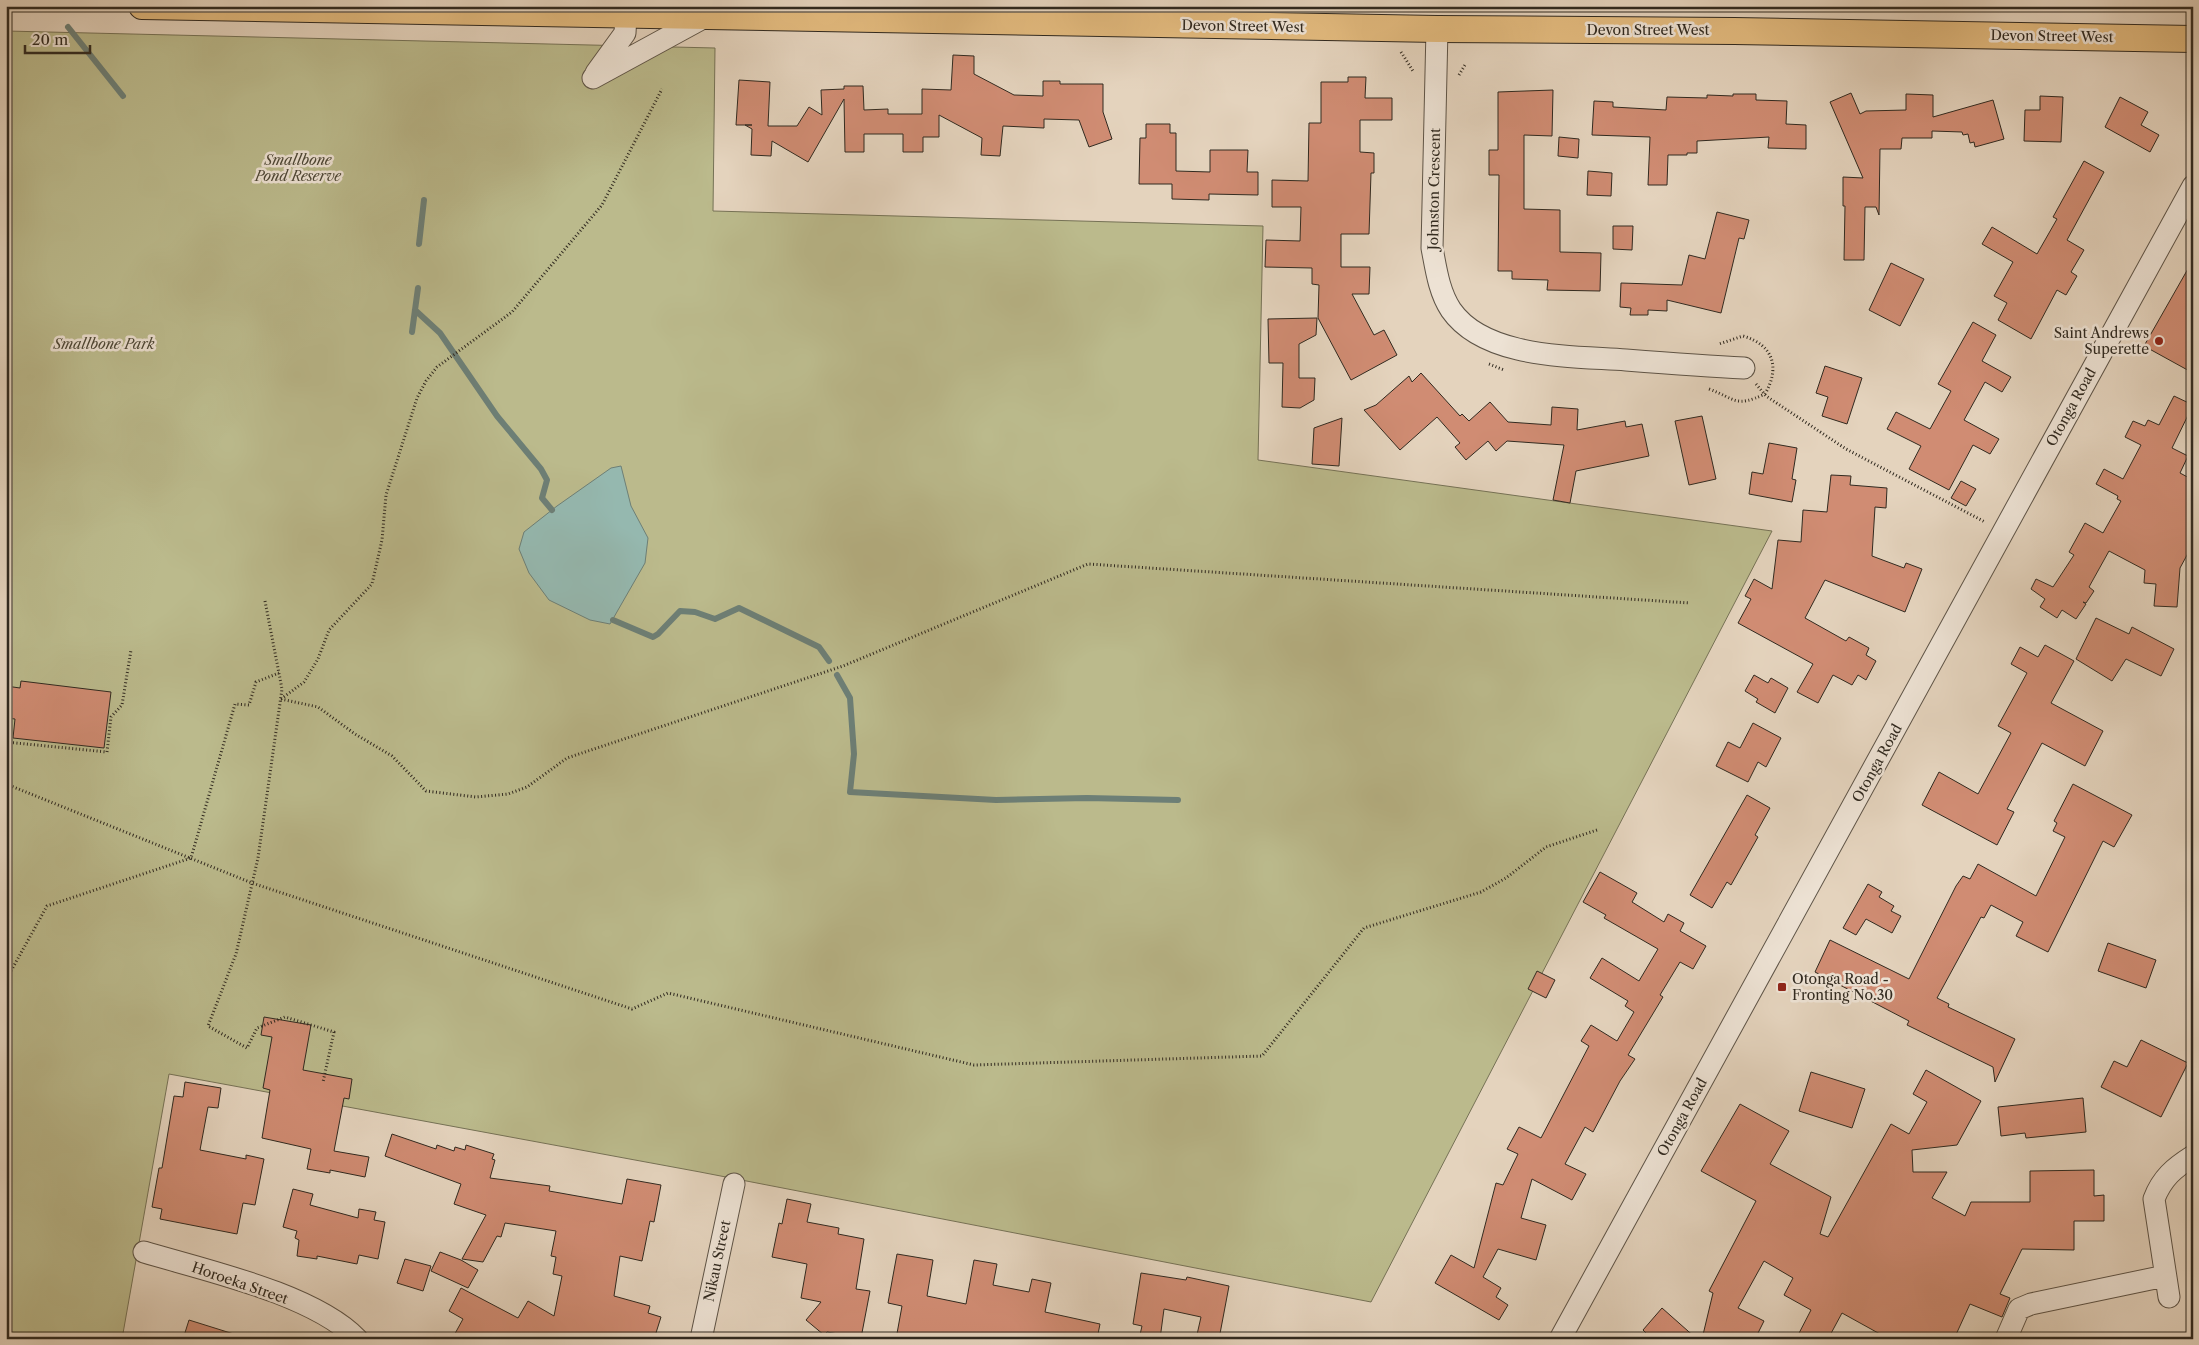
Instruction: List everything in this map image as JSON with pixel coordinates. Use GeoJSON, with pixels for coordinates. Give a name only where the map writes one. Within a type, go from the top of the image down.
{"type":"FeatureCollection","features":[{"type":"Feature","properties":{"kind":"main road","name":"Devon Street West"},"geometry":{"type":"LineString","coordinates":[[142,6],[492,9],[626,16],[705,17],[1098,15],[1437,29],[1754,31],[2193,39]]}},
{"type":"Feature","properties":{"kind":"street"},"geometry":{"type":"LineString","coordinates":[[626,16],[625,33],[593,78],[705,17]]}},
{"type":"Feature","properties":{"kind":"street","name":"Johnston Crescent"},"geometry":{"type":"LineString","coordinates":[[1437,29],[1432,248],[1439,283],[1452,310],[1477,334],[1500,344],[1537,354],[1744,368]]}},
{"type":"Feature","properties":{"kind":"street","name":"Otonga Road"},"geometry":{"type":"LineString","coordinates":[[1560,1339],[2193,186]]}},
{"type":"Feature","properties":{"kind":"street"},"geometry":{"type":"LineString","coordinates":[[2169,1298],[2154,1199],[2160,1184],[2178,1165],[2193,1156]]}},
{"type":"Feature","properties":{"kind":"street","name":"Nikau Street"},"geometry":{"type":"LineString","coordinates":[[701,1339],[734,1184]]}},
{"type":"Feature","properties":{"kind":"street","name":"Horoeka Street"},"geometry":{"type":"LineString","coordinates":[[144,1252],[266,1289],[312,1309],[348,1330],[357,1339]]}},
{"type":"Feature","properties":{"kind":"street"},"geometry":{"type":"LineString","coordinates":[[2006,1339],[2019,1309],[2030,1304],[2165,1276]]}},
{"type":"Feature","properties":{"kind":"path"},"geometry":{"type":"LineString","coordinates":[[1404,48],[1400,54],[1408,62],[1415,77]]}},
{"type":"Feature","properties":{"kind":"path"},"geometry":{"type":"LineString","coordinates":[[1458,78],[1465,65]]}},
{"type":"Feature","properties":{"kind":"path"},"geometry":{"type":"LineString","coordinates":[[280,699],[304,682],[318,659],[329,630],[372,584],[382,540],[386,496],[417,398],[438,367],[512,312],[602,205],[662,89]]}},
{"type":"Feature","properties":{"kind":"path"},"geometry":{"type":"LineString","coordinates":[[1701,388],[1720,393],[1742,403],[1764,394],[1772,380],[1774,368],[1770,355],[1761,344],[1743,336],[1714,345]]}},
{"type":"Feature","properties":{"kind":"path"},"geometry":{"type":"LineString","coordinates":[[1482,360],[1496,368],[1511,371]]}},
{"type":"Feature","properties":{"kind":"path"},"geometry":{"type":"LineString","coordinates":[[1744,368],[1764,394],[1846,449],[2004,532]]}},
{"type":"Feature","properties":{"kind":"path"},"geometry":{"type":"LineString","coordinates":[[280,699],[318,707],[355,734],[392,756],[426,791],[476,797],[508,794],[527,787],[567,758],[843,666],[1088,564],[1690,603]]}},
{"type":"Feature","properties":{"kind":"path"},"geometry":{"type":"LineString","coordinates":[[265,601],[282,689],[258,858],[236,954],[208,1026],[246,1048],[257,1028],[285,1016],[334,1032],[323,1082]]}},
{"type":"Feature","properties":{"kind":"path"},"geometry":{"type":"LineString","coordinates":[[6,742],[107,752],[110,717],[122,705],[131,650]]}},
{"type":"Feature","properties":{"kind":"path"},"geometry":{"type":"LineString","coordinates":[[191,858],[235,704],[249,705],[256,682],[279,673]]}},
{"type":"Feature","properties":{"kind":"path"},"geometry":{"type":"LineString","coordinates":[[6,784],[252,882],[632,1009],[668,992],[974,1065],[1262,1056],[1364,928],[1481,892],[1506,878],[1546,847],[1598,830]]}},
{"type":"Feature","properties":{"kind":"path"},"geometry":{"type":"LineString","coordinates":[[6,980],[47,906],[191,858]]}},
{"type":"Feature","properties":{"kind":"green space"},"geometry":{"type":"Polygon","coordinates":[[[6,31],[715,48],[713,211],[1263,226],[1258,460],[1772,531],[1371,1302],[700,1172],[169,1074],[122,1339],[6,1339],[6,31]]]}},
{"type":"Feature","properties":{"kind":"water"},"geometry":{"type":"Polygon","coordinates":[[[621,466],[631,506],[648,538],[645,563],[610,624],[590,620],[549,600],[529,573],[519,549],[524,532],[611,468],[621,466]]]}},
{"type":"Feature","properties":{"kind":"building"},"geometry":{"type":"Polygon","coordinates":[[[953,55],[974,56],[974,74],[1014,95],[1043,96],[1043,81],[1060,81],[1060,84],[1103,84],[1103,112],[1112,139],[1089,147],[1079,120],[1044,119],[1044,128],[1003,126],[1000,156],[981,155],[982,138],[939,115],[939,137],[923,137],[923,152],[903,152],[903,134],[864,134],[864,152],[845,152],[844,99],[808,162],[772,141],[771,156],[751,155],[752,129],[745,125],[736,125],[739,80],[770,82],[768,126],[797,126],[809,107],[822,115],[821,90],[844,89],[844,86],[863,86],[864,110],[888,109],[888,114],[922,114],[922,89],[951,90],[953,55]]]}},
{"type":"Feature","properties":{"kind":"building"},"geometry":{"type":"Polygon","coordinates":[[[1348,77],[1366,77],[1365,98],[1392,98],[1392,120],[1360,120],[1360,152],[1374,153],[1374,173],[1371,173],[1369,234],[1341,234],[1341,267],[1370,267],[1369,294],[1352,294],[1374,335],[1384,330],[1397,355],[1351,380],[1318,318],[1319,285],[1312,284],[1312,268],[1265,267],[1266,240],[1300,241],[1301,207],[1272,207],[1272,180],[1308,181],[1309,123],[1321,123],[1321,82],[1348,82],[1348,77]]]}},
{"type":"Feature","properties":{"kind":"building"},"geometry":{"type":"Polygon","coordinates":[[[1553,90],[1552,136],[1524,135],[1524,209],[1560,210],[1560,252],[1601,253],[1600,291],[1547,290],[1548,280],[1512,279],[1512,271],[1498,271],[1499,175],[1489,175],[1489,150],[1498,150],[1498,92],[1553,90]]]}},
{"type":"Feature","properties":{"kind":"building"},"geometry":{"type":"Polygon","coordinates":[[[1851,93],[1860,114],[1866,111],[1906,110],[1906,94],[1933,95],[1933,117],[1993,100],[2004,139],[1975,147],[1974,142],[1970,143],[1968,134],[1932,131],[1932,138],[1902,138],[1901,149],[1880,149],[1879,215],[1876,207],[1865,207],[1864,260],[1844,260],[1845,206],[1843,206],[1843,177],[1863,178],[1830,102],[1851,93]]]}},
{"type":"Feature","properties":{"kind":"building"},"geometry":{"type":"Polygon","coordinates":[[[1733,94],[1756,94],[1756,100],[1787,101],[1786,124],[1806,125],[1806,149],[1768,148],[1769,137],[1697,141],[1697,153],[1668,155],[1667,185],[1648,185],[1650,137],[1592,135],[1594,101],[1613,102],[1613,107],[1666,110],[1667,97],[1707,98],[1707,95],[1733,96],[1733,94]]]}},
{"type":"Feature","properties":{"kind":"building"},"geometry":{"type":"Polygon","coordinates":[[[2040,96],[2063,97],[2061,142],[2024,141],[2025,110],[2040,110],[2040,96]]]}},
{"type":"Feature","properties":{"kind":"building"},"geometry":{"type":"Polygon","coordinates":[[[2120,97],[2148,112],[2141,125],[2159,135],[2150,152],[2105,127],[2120,97]]]}},
{"type":"Feature","properties":{"kind":"building"},"geometry":{"type":"Polygon","coordinates":[[[1146,124],[1170,124],[1170,133],[1176,133],[1176,171],[1210,172],[1210,150],[1248,150],[1247,172],[1258,172],[1258,195],[1209,194],[1209,200],[1172,199],[1172,184],[1139,184],[1140,138],[1146,138],[1146,124]]]}},
{"type":"Feature","properties":{"kind":"building"},"geometry":{"type":"Polygon","coordinates":[[[1559,137],[1579,139],[1578,158],[1558,156],[1559,137]]]}},
{"type":"Feature","properties":{"kind":"building"},"geometry":{"type":"Polygon","coordinates":[[[2084,161],[2104,172],[2067,240],[2084,250],[2071,272],[2077,276],[2066,295],[2057,290],[2031,339],[1998,320],[2007,303],[1994,296],[2013,262],[1982,244],[1992,227],[2037,254],[2057,219],[2053,217],[2084,161]]]}},
{"type":"Feature","properties":{"kind":"building"},"geometry":{"type":"Polygon","coordinates":[[[1588,171],[1612,173],[1611,196],[1587,195],[1588,171]]]}},
{"type":"Feature","properties":{"kind":"building"},"geometry":{"type":"Polygon","coordinates":[[[1717,212],[1749,220],[1744,239],[1739,238],[1721,313],[1667,300],[1667,311],[1648,310],[1648,315],[1630,315],[1631,308],[1620,307],[1621,283],[1682,285],[1689,255],[1705,259],[1717,212]]]}},
{"type":"Feature","properties":{"kind":"building"},"geometry":{"type":"Polygon","coordinates":[[[1613,226],[1633,226],[1632,250],[1613,249],[1613,226]]]}},
{"type":"Feature","properties":{"kind":"building"},"geometry":{"type":"Polygon","coordinates":[[[2193,260],[2193,373],[2144,346],[2193,260]]]}},
{"type":"Feature","properties":{"kind":"building"},"geometry":{"type":"Polygon","coordinates":[[[1891,263],[1924,279],[1900,326],[1869,310],[1891,263]]]}},
{"type":"Feature","properties":{"kind":"building"},"geometry":{"type":"Polygon","coordinates":[[[1317,318],[1316,335],[1299,344],[1299,378],[1315,378],[1314,400],[1300,408],[1282,407],[1283,363],[1269,363],[1268,319],[1317,318]]]}},
{"type":"Feature","properties":{"kind":"building"},"geometry":{"type":"Polygon","coordinates":[[[1973,322],[1996,335],[1982,361],[2011,377],[2002,392],[1985,382],[1964,420],[1999,439],[1990,454],[1973,445],[1949,490],[1909,469],[1921,446],[1887,429],[1896,412],[1930,429],[1951,391],[1938,384],[1973,322]]]}},
{"type":"Feature","properties":{"kind":"building"},"geometry":{"type":"Polygon","coordinates":[[[1825,366],[1862,378],[1847,424],[1822,416],[1828,397],[1816,393],[1825,366]]]}},
{"type":"Feature","properties":{"kind":"building"},"geometry":{"type":"Polygon","coordinates":[[[1421,373],[1460,416],[1462,414],[1469,421],[1490,402],[1508,422],[1551,425],[1552,407],[1578,409],[1577,430],[1625,421],[1626,427],[1642,424],[1649,456],[1576,471],[1570,503],[1553,500],[1564,445],[1507,441],[1496,451],[1488,441],[1466,460],[1455,447],[1460,443],[1437,417],[1400,450],[1364,410],[1376,405],[1409,376],[1412,382],[1421,373]]]}},
{"type":"Feature","properties":{"kind":"building"},"geometry":{"type":"Polygon","coordinates":[[[2174,396],[2193,405],[2172,448],[2188,456],[2180,473],[2193,480],[2193,544],[2180,568],[2177,607],[2154,606],[2156,584],[2144,583],[2145,570],[2109,551],[2089,587],[2094,591],[2086,603],[2083,602],[2086,604],[2076,619],[2062,610],[2057,618],[2040,607],[2045,599],[2031,589],[2036,579],[2053,587],[2074,555],[2069,552],[2085,523],[2103,533],[2121,501],[2117,499],[2118,496],[2096,484],[2104,469],[2123,479],[2141,445],[2125,437],[2133,421],[2145,426],[2148,420],[2159,425],[2174,396]]]}},
{"type":"Feature","properties":{"kind":"building"},"geometry":{"type":"Polygon","coordinates":[[[1702,416],[1716,479],[1689,485],[1675,421],[1702,416]]]}},
{"type":"Feature","properties":{"kind":"building"},"geometry":{"type":"Polygon","coordinates":[[[1342,418],[1339,466],[1312,464],[1314,428],[1342,418]]]}},
{"type":"Feature","properties":{"kind":"building"},"geometry":{"type":"Polygon","coordinates":[[[1769,443],[1797,448],[1792,479],[1796,480],[1792,502],[1749,494],[1752,472],[1763,474],[1769,443]]]}},
{"type":"Feature","properties":{"kind":"building"},"geometry":{"type":"Polygon","coordinates":[[[1831,475],[1851,476],[1850,485],[1887,488],[1886,508],[1875,507],[1872,556],[1904,568],[1906,563],[1922,569],[1905,612],[1825,580],[1805,618],[1846,641],[1849,637],[1869,648],[1866,655],[1876,661],[1866,680],[1858,675],[1852,685],[1833,675],[1818,703],[1797,692],[1813,664],[1738,623],[1751,599],[1745,596],[1754,579],[1772,589],[1778,540],[1801,542],[1803,510],[1827,512],[1831,475]]]}},
{"type":"Feature","properties":{"kind":"building"},"geometry":{"type":"Polygon","coordinates":[[[1961,481],[1976,489],[1966,506],[1951,498],[1961,481]]]}},
{"type":"Feature","properties":{"kind":"building"},"geometry":{"type":"Polygon","coordinates":[[[2096,618],[2129,634],[2132,627],[2174,649],[2161,676],[2126,659],[2112,681],[2076,659],[2096,618]]]}},
{"type":"Feature","properties":{"kind":"building"},"geometry":{"type":"Polygon","coordinates":[[[2045,645],[2074,661],[2051,703],[2103,731],[2085,766],[2042,743],[2007,809],[2014,812],[1997,845],[1922,805],[1939,772],[1978,794],[2011,733],[1998,726],[2027,673],[2011,664],[2020,647],[2038,657],[2045,645]]]}},
{"type":"Feature","properties":{"kind":"building"},"geometry":{"type":"Polygon","coordinates":[[[1754,675],[1768,683],[1771,678],[1788,688],[1775,713],[1756,702],[1758,699],[1745,691],[1754,675]]]}},
{"type":"Feature","properties":{"kind":"building"},"geometry":{"type":"Polygon","coordinates":[[[21,681],[111,692],[104,748],[13,738],[15,719],[6,718],[6,686],[20,688],[21,681]]]}},
{"type":"Feature","properties":{"kind":"building"},"geometry":{"type":"Polygon","coordinates":[[[1753,723],[1781,738],[1766,767],[1758,762],[1748,782],[1716,766],[1728,742],[1740,748],[1753,723]]]}},
{"type":"Feature","properties":{"kind":"building"},"geometry":{"type":"Polygon","coordinates":[[[2073,784],[2132,815],[2114,847],[2103,841],[2048,952],[2016,936],[2023,922],[1991,905],[1984,918],[1981,917],[1937,998],[1949,1004],[1948,1007],[2015,1039],[1995,1082],[1993,1067],[1907,1025],[1909,1021],[1815,972],[1830,940],[1909,979],[1956,886],[1963,876],[1970,879],[1978,864],[2036,896],[2065,837],[2053,831],[2057,823],[2054,821],[2073,784]]]}},
{"type":"Feature","properties":{"kind":"building"},"geometry":{"type":"Polygon","coordinates":[[[1747,795],[1770,808],[1755,835],[1758,837],[1731,885],[1727,882],[1712,908],[1690,895],[1747,795]]]}},
{"type":"Feature","properties":{"kind":"building"},"geometry":{"type":"Polygon","coordinates":[[[1600,872],[1637,893],[1632,902],[1664,922],[1668,914],[1684,923],[1680,931],[1706,946],[1693,969],[1680,962],[1660,995],[1663,997],[1628,1055],[1635,1059],[1620,1081],[1593,1132],[1585,1127],[1565,1164],[1586,1174],[1572,1200],[1532,1179],[1521,1218],[1546,1225],[1536,1260],[1498,1249],[1483,1277],[1501,1288],[1496,1297],[1508,1305],[1499,1320],[1435,1283],[1451,1255],[1474,1268],[1496,1183],[1503,1185],[1518,1154],[1507,1149],[1519,1127],[1541,1138],[1589,1046],[1581,1041],[1591,1025],[1617,1041],[1634,1012],[1625,1006],[1628,1001],[1590,978],[1602,958],[1639,981],[1658,949],[1604,918],[1606,915],[1583,902],[1600,872]]]}},
{"type":"Feature","properties":{"kind":"building"},"geometry":{"type":"Polygon","coordinates":[[[1868,884],[1882,892],[1879,897],[1894,906],[1891,911],[1901,916],[1892,933],[1866,919],[1856,935],[1843,928],[1868,884]]]}},
{"type":"Feature","properties":{"kind":"building"},"geometry":{"type":"Polygon","coordinates":[[[2108,943],[2156,960],[2146,988],[2098,971],[2108,943]]]}},
{"type":"Feature","properties":{"kind":"building"},"geometry":{"type":"Polygon","coordinates":[[[1537,971],[1555,980],[1546,998],[1528,989],[1537,971]]]}},
{"type":"Feature","properties":{"kind":"building"},"geometry":{"type":"Polygon","coordinates":[[[264,1017],[311,1025],[303,1070],[352,1079],[349,1099],[344,1098],[334,1151],[369,1157],[365,1177],[330,1170],[330,1173],[307,1169],[311,1149],[262,1138],[270,1090],[263,1088],[272,1037],[261,1035],[264,1017]]]}},
{"type":"Feature","properties":{"kind":"building"},"geometry":{"type":"Polygon","coordinates":[[[2141,1040],[2188,1063],[2161,1117],[2101,1087],[2114,1061],[2127,1067],[2141,1040]]]}},
{"type":"Feature","properties":{"kind":"building"},"geometry":{"type":"Polygon","coordinates":[[[1926,1070],[1981,1101],[1957,1145],[1912,1150],[1913,1172],[1947,1172],[1932,1198],[1965,1216],[1971,1202],[2030,1202],[2030,1171],[2094,1170],[2094,1196],[2104,1195],[2104,1221],[2074,1221],[2074,1250],[2022,1249],[2000,1294],[2010,1298],[2002,1317],[1970,1304],[1954,1339],[1889,1339],[1842,1313],[1828,1339],[1796,1339],[1811,1310],[1784,1295],[1793,1278],[1764,1261],[1738,1308],[1764,1321],[1755,1339],[1702,1339],[1713,1293],[1709,1291],[1756,1201],[1701,1171],[1740,1104],[1789,1131],[1770,1164],[1831,1197],[1820,1234],[1828,1237],[1891,1124],[1909,1134],[1927,1102],[1913,1094],[1926,1070]]]}},
{"type":"Feature","properties":{"kind":"building"},"geometry":{"type":"Polygon","coordinates":[[[1811,1072],[1865,1089],[1852,1128],[1799,1111],[1811,1072]]]}},
{"type":"Feature","properties":{"kind":"building"},"geometry":{"type":"Polygon","coordinates":[[[185,1082],[221,1088],[218,1108],[208,1107],[200,1150],[246,1159],[246,1155],[264,1159],[255,1205],[243,1203],[237,1234],[160,1219],[162,1209],[152,1207],[159,1168],[162,1168],[174,1096],[183,1097],[185,1082]]]}},
{"type":"Feature","properties":{"kind":"building"},"geometry":{"type":"Polygon","coordinates":[[[2083,1098],[2086,1132],[2026,1138],[2025,1133],[2001,1136],[1998,1107],[2083,1098]]]}},
{"type":"Feature","properties":{"kind":"building"},"geometry":{"type":"Polygon","coordinates":[[[392,1134],[436,1149],[437,1145],[454,1151],[455,1147],[465,1150],[466,1145],[494,1154],[492,1159],[495,1160],[490,1178],[550,1186],[549,1191],[622,1204],[627,1179],[661,1185],[654,1222],[650,1221],[642,1261],[620,1256],[614,1296],[650,1306],[648,1313],[661,1317],[655,1336],[652,1335],[651,1339],[452,1339],[463,1319],[449,1311],[461,1288],[518,1318],[528,1301],[554,1316],[562,1276],[553,1274],[556,1257],[551,1256],[556,1231],[505,1223],[501,1237],[497,1236],[483,1262],[462,1259],[486,1215],[454,1204],[461,1184],[385,1156],[392,1134]]]}},
{"type":"Feature","properties":{"kind":"building"},"geometry":{"type":"Polygon","coordinates":[[[293,1189],[313,1194],[310,1205],[358,1218],[359,1209],[376,1212],[374,1220],[385,1222],[378,1259],[359,1255],[357,1264],[317,1256],[317,1259],[297,1256],[299,1240],[295,1238],[297,1231],[283,1227],[293,1189]]]}},
{"type":"Feature","properties":{"kind":"building"},"geometry":{"type":"Polygon","coordinates":[[[787,1199],[811,1204],[807,1222],[839,1228],[838,1234],[864,1239],[856,1289],[870,1291],[861,1338],[827,1332],[824,1335],[806,1320],[821,1302],[801,1298],[807,1264],[772,1257],[779,1223],[782,1224],[787,1199]]]}},
{"type":"Feature","properties":{"kind":"building"},"geometry":{"type":"Polygon","coordinates":[[[440,1252],[461,1260],[478,1270],[468,1288],[431,1271],[440,1252]]]}},
{"type":"Feature","properties":{"kind":"building"},"geometry":{"type":"Polygon","coordinates":[[[897,1254],[933,1260],[927,1296],[966,1304],[974,1260],[997,1264],[993,1285],[1029,1292],[1032,1279],[1051,1283],[1045,1312],[1100,1324],[1097,1339],[896,1339],[902,1306],[888,1303],[897,1254]]]}},
{"type":"Feature","properties":{"kind":"building"},"geometry":{"type":"Polygon","coordinates":[[[405,1259],[431,1266],[423,1291],[397,1283],[405,1259]]]}},
{"type":"Feature","properties":{"kind":"building"},"geometry":{"type":"Polygon","coordinates":[[[1141,1273],[1186,1280],[1187,1277],[1229,1286],[1219,1339],[1196,1339],[1201,1317],[1164,1309],[1160,1339],[1139,1339],[1142,1326],[1133,1324],[1141,1273]]]}},
{"type":"Feature","properties":{"kind":"building"},"geometry":{"type":"Polygon","coordinates":[[[1662,1308],[1697,1339],[1652,1339],[1643,1330],[1662,1308]]]}},
{"type":"Feature","properties":{"kind":"building"},"geometry":{"type":"Polygon","coordinates":[[[189,1320],[237,1335],[236,1339],[183,1339],[189,1320]]]}},
{"type":"Feature","properties":{"kind":"waterway"},"geometry":{"type":"LineString","coordinates":[[68,27],[123,96]]}},
{"type":"Feature","properties":{"kind":"waterway"},"geometry":{"type":"LineString","coordinates":[[419,244],[424,200]]}},
{"type":"Feature","properties":{"kind":"waterway"},"geometry":{"type":"LineString","coordinates":[[412,332],[418,288]]}},
{"type":"Feature","properties":{"kind":"waterway"},"geometry":{"type":"LineString","coordinates":[[415,310],[440,333],[497,416],[541,469],[547,480],[542,498],[552,510]]}},
{"type":"Feature","properties":{"kind":"waterway"},"geometry":{"type":"LineString","coordinates":[[613,620],[653,637],[680,611],[695,612],[715,619],[739,608],[819,647],[829,661]]}},
{"type":"Feature","properties":{"kind":"waterway"},"geometry":{"type":"LineString","coordinates":[[837,675],[850,698],[854,754],[850,792],[996,800],[1087,798],[1178,800]]}},
{"type":"Feature","properties":{"kind":"place","name":"Saint Andrews Superette"},"geometry":{"type":"Point","coordinates":[2159,341]}},
{"type":"Feature","properties":{"kind":"place","name":"Otonga Road - Fronting No.30"},"geometry":{"type":"Point","coordinates":[1782,987]}},
{"type":"Feature","properties":{"kind":"park label","name":"Smallbone Pond Reserve"},"geometry":{"type":"Point","coordinates":[298,168]}},
{"type":"Feature","properties":{"kind":"park label","name":"Smallbone Park"},"geometry":{"type":"Point","coordinates":[104,344]}}]}
